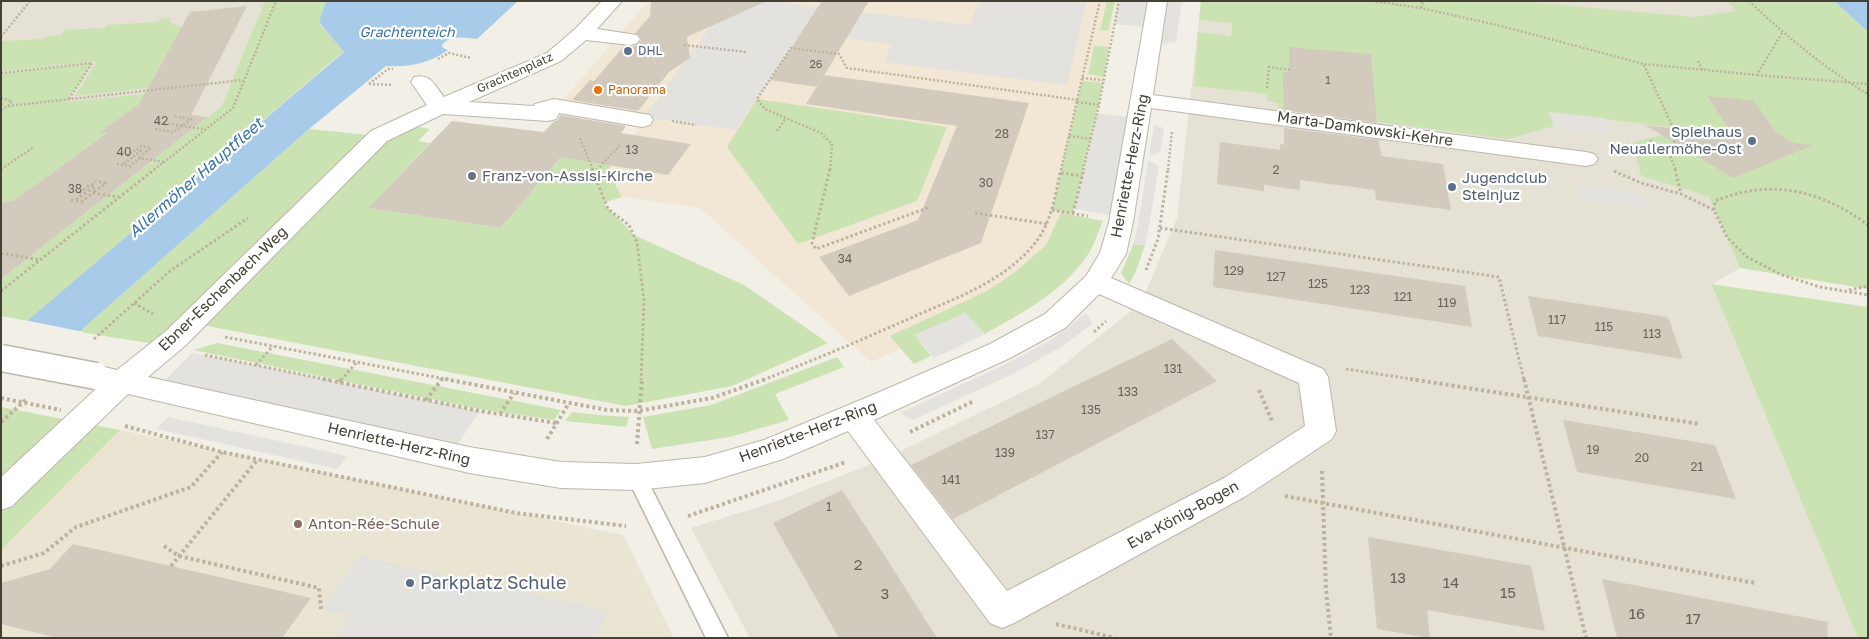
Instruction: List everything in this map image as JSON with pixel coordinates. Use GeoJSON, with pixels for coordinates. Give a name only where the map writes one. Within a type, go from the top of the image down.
{"type":"FeatureCollection","features":[{"type":"Feature","properties":{"kind":"street","name":"Grachtenplatz"},"geometry":{"type":"LineString","coordinates":[[402,124],[554,57],[582,34],[613,1]]}},
{"type":"Feature","properties":{"kind":"street","name":"Henriette-Herz-Ring"},"geometry":{"type":"LineString","coordinates":[[1,358],[469,460],[561,475],[636,477],[704,470],[772,450],[1000,351],[1055,320],[1095,282],[1112,254],[1121,222],[1143,100],[1158,1]]}},
{"type":"Feature","properties":{"kind":"street"},"geometry":{"type":"LineString","coordinates":[[582,34],[630,39]]}},
{"type":"Feature","properties":{"kind":"street"},"geometry":{"type":"LineString","coordinates":[[500,118],[554,57]]}},
{"type":"Feature","properties":{"kind":"street"},"geometry":{"type":"LineString","coordinates":[[422,82],[440,107],[500,118],[545,112],[554,106],[642,120]]}},
{"type":"Feature","properties":{"kind":"street"},"geometry":{"type":"LineString","coordinates":[[524,92],[545,112]]}},
{"type":"Feature","properties":{"kind":"street","name":"Marta-Damkowski-Kehre"},"geometry":{"type":"LineString","coordinates":[[1143,100],[1586,158]]}},
{"type":"Feature","properties":{"kind":"street","name":"Ebner-Eschenbach-Weg"},"geometry":{"type":"LineString","coordinates":[[1,497],[108,380],[176,338],[379,136],[402,124]]}},
{"type":"Feature","properties":{"kind":"street"},"geometry":{"type":"LineString","coordinates":[[1095,282],[1312,377],[1321,431]]}},
{"type":"Feature","properties":{"kind":"street","name":"Eva-König-Bogen"},"geometry":{"type":"LineString","coordinates":[[853,415],[1002,612],[1235,486],[1321,431]]}},
{"type":"Feature","properties":{"kind":"lane"},"geometry":{"type":"LineString","coordinates":[[636,477],[717,638]]}},
{"type":"Feature","properties":{"kind":"path"},"geometry":{"type":"LineString","coordinates":[[1,37],[30,1]]}},
{"type":"Feature","properties":{"kind":"path"},"geometry":{"type":"LineString","coordinates":[[1,291],[233,108],[276,1]]}},
{"type":"Feature","properties":{"kind":"path"},"geometry":{"type":"LineString","coordinates":[[224,337],[607,410],[638,411],[712,398],[739,390],[844,348],[984,285],[1006,271],[1036,244],[1048,224],[1100,1]]}},
{"type":"Feature","properties":{"kind":"path"},"geometry":{"type":"LineString","coordinates":[[1073,213],[1099,105],[1118,1]]}},
{"type":"Feature","properties":{"kind":"path"},"geometry":{"type":"LineString","coordinates":[[1372,1],[1421,8],[1501,26],[1644,64],[1703,71],[1868,84]]}},
{"type":"Feature","properties":{"kind":"path"},"geometry":{"type":"LineString","coordinates":[[1421,8],[1423,1]]}},
{"type":"Feature","properties":{"kind":"path"},"geometry":{"type":"LineString","coordinates":[[1749,1],[1782,34],[1814,60],[1868,94]]}},
{"type":"Feature","properties":{"kind":"path"},"geometry":{"type":"LineString","coordinates":[[1,28],[9,27]]}},
{"type":"Feature","properties":{"kind":"path"},"geometry":{"type":"LineString","coordinates":[[1757,75],[1782,34]]}},
{"type":"Feature","properties":{"kind":"path"},"geometry":{"type":"LineString","coordinates":[[684,45],[746,52]]}},
{"type":"Feature","properties":{"kind":"path"},"geometry":{"type":"LineString","coordinates":[[930,207],[816,249],[812,243],[825,191],[832,156],[832,144],[821,133],[765,109],[757,99],[791,48],[839,54],[847,68],[1099,105]]}},
{"type":"Feature","properties":{"kind":"path"},"geometry":{"type":"LineString","coordinates":[[449,53],[471,58]]}},
{"type":"Feature","properties":{"kind":"path"},"geometry":{"type":"LineString","coordinates":[[1698,61],[1703,71]]}},
{"type":"Feature","properties":{"kind":"path"},"geometry":{"type":"LineString","coordinates":[[1,73],[92,63],[69,100]]}},
{"type":"Feature","properties":{"kind":"path"},"geometry":{"type":"LineString","coordinates":[[1586,158],[1634,149],[1667,149],[1673,145],[1677,136],[1644,64]]}},
{"type":"Feature","properties":{"kind":"path"},"geometry":{"type":"LineString","coordinates":[[1266,116],[1269,68],[1292,70]]}},
{"type":"Feature","properties":{"kind":"path"},"geometry":{"type":"LineString","coordinates":[[369,84],[388,69]]}},
{"type":"Feature","properties":{"kind":"path"},"geometry":{"type":"LineString","coordinates":[[1082,78],[1103,80]]}},
{"type":"Feature","properties":{"kind":"path"},"geometry":{"type":"LineString","coordinates":[[8,106],[244,80]]}},
{"type":"Feature","properties":{"kind":"path"},"geometry":{"type":"LineString","coordinates":[[1,98],[10,98],[12,101],[1,110]]}},
{"type":"Feature","properties":{"kind":"path"},"geometry":{"type":"LineString","coordinates":[[545,112],[581,139],[608,208],[629,225],[638,242],[644,343],[638,411],[636,477]]}},
{"type":"Feature","properties":{"kind":"path"},"geometry":{"type":"LineString","coordinates":[[155,129],[174,132],[191,119],[173,116]]}},
{"type":"Feature","properties":{"kind":"path"},"geometry":{"type":"LineString","coordinates":[[776,131],[786,118]]}},
{"type":"Feature","properties":{"kind":"path"},"geometry":{"type":"LineString","coordinates":[[164,123],[205,130]]}},
{"type":"Feature","properties":{"kind":"path"},"geometry":{"type":"LineString","coordinates":[[1069,136],[1091,139]]}},
{"type":"Feature","properties":{"kind":"path"},"geometry":{"type":"LineString","coordinates":[[1650,140],[1653,149]]}},
{"type":"Feature","properties":{"kind":"path"},"geometry":{"type":"LineString","coordinates":[[117,164],[130,166],[151,148],[140,146]]}},
{"type":"Feature","properties":{"kind":"path"},"geometry":{"type":"LineString","coordinates":[[1,169],[34,147]]}},
{"type":"Feature","properties":{"kind":"path"},"geometry":{"type":"LineString","coordinates":[[124,165],[142,150],[137,149],[127,156]]}},
{"type":"Feature","properties":{"kind":"path"},"geometry":{"type":"LineString","coordinates":[[1667,149],[1676,171],[1681,194]]}},
{"type":"Feature","properties":{"kind":"path"},"geometry":{"type":"LineString","coordinates":[[140,158],[165,162]]}},
{"type":"Feature","properties":{"kind":"path"},"geometry":{"type":"LineString","coordinates":[[1586,158],[1641,183],[1681,194],[1714,210]]}},
{"type":"Feature","properties":{"kind":"path"},"geometry":{"type":"LineString","coordinates":[[1060,173],[1082,176]]}},
{"type":"Feature","properties":{"kind":"path"},"geometry":{"type":"LineString","coordinates":[[71,200],[81,202],[106,183],[95,181]]}},
{"type":"Feature","properties":{"kind":"path"},"geometry":{"type":"LineString","coordinates":[[76,201],[95,186],[91,184],[79,193]]}},
{"type":"Feature","properties":{"kind":"path"},"geometry":{"type":"LineString","coordinates":[[1868,225],[1832,203],[1807,194],[1774,188],[1743,191],[1721,197],[1715,201],[1714,210],[1727,237],[1747,257],[1782,275],[1820,287],[1848,290],[1868,295]]}},
{"type":"Feature","properties":{"kind":"path"},"geometry":{"type":"LineString","coordinates":[[93,193],[120,197]]}},
{"type":"Feature","properties":{"kind":"path"},"geometry":{"type":"LineString","coordinates":[[975,213],[1048,224]]}},
{"type":"Feature","properties":{"kind":"path"},"geometry":{"type":"LineString","coordinates":[[90,343],[170,271],[250,216]]}},
{"type":"Feature","properties":{"kind":"path"},"geometry":{"type":"LineString","coordinates":[[1160,228],[1500,277],[1586,638]]}},
{"type":"Feature","properties":{"kind":"path"},"geometry":{"type":"LineString","coordinates":[[1,253],[41,260]]}},
{"type":"Feature","properties":{"kind":"path"},"geometry":{"type":"LineString","coordinates":[[1848,290],[1868,286]]}},
{"type":"Feature","properties":{"kind":"path"},"geometry":{"type":"LineString","coordinates":[[255,365],[273,346]]}},
{"type":"Feature","properties":{"kind":"path"},"geometry":{"type":"LineString","coordinates":[[1241,346],[1285,453]]}},
{"type":"Feature","properties":{"kind":"path"},"geometry":{"type":"LineString","coordinates":[[201,354],[426,400],[556,423]]}},
{"type":"Feature","properties":{"kind":"path"},"geometry":{"type":"LineString","coordinates":[[338,382],[356,363]]}},
{"type":"Feature","properties":{"kind":"path"},"geometry":{"type":"LineString","coordinates":[[1312,377],[1319,366],[1528,396],[1700,424]]}},
{"type":"Feature","properties":{"kind":"path"},"geometry":{"type":"LineString","coordinates":[[426,400],[442,379]]}},
{"type":"Feature","properties":{"kind":"path"},"geometry":{"type":"LineString","coordinates":[[500,414],[514,393]]}},
{"type":"Feature","properties":{"kind":"path"},"geometry":{"type":"LineString","coordinates":[[1,422],[31,396]]}},
{"type":"Feature","properties":{"kind":"path"},"geometry":{"type":"LineString","coordinates":[[1,398],[61,410]]}},
{"type":"Feature","properties":{"kind":"path"},"geometry":{"type":"LineString","coordinates":[[1321,431],[1326,590],[1331,638]]}},
{"type":"Feature","properties":{"kind":"path"},"geometry":{"type":"LineString","coordinates":[[1,566],[44,553],[76,527],[191,487],[222,452]]}},
{"type":"Feature","properties":{"kind":"path"},"geometry":{"type":"LineString","coordinates":[[171,566],[258,459]]}},
{"type":"Feature","properties":{"kind":"path"},"geometry":{"type":"LineString","coordinates":[[1235,486],[1755,583]]}},
{"type":"Feature","properties":{"kind":"path"},"geometry":{"type":"LineString","coordinates":[[164,546],[179,556],[319,588],[321,609]]}},
{"type":"Feature","properties":{"kind":"shaded area"},"geometry":{"type":"Polygon","coordinates":[[[1,1],[265,1],[221,107],[1,279],[1,1]]]}},
{"type":"Feature","properties":{"kind":"shaded area"},"geometry":{"type":"Polygon","coordinates":[[[648,1],[1116,1],[1101,95],[1080,198],[1046,261],[965,319],[871,362],[700,208],[622,197],[609,172],[615,156],[642,125],[554,111],[648,1]]]}},
{"type":"Feature","properties":{"kind":"shaded area"},"geometry":{"type":"Polygon","coordinates":[[[729,1],[772,1],[969,25],[979,1],[1087,1],[1067,85],[884,62],[892,44],[800,33],[736,130],[644,117],[729,1]]]}},
{"type":"Feature","properties":{"kind":"shaded area"},"geometry":{"type":"Polygon","coordinates":[[[1117,1],[1158,1],[1154,28],[1114,24],[1117,1]]]}},
{"type":"Feature","properties":{"kind":"shaded area"},"geometry":{"type":"Polygon","coordinates":[[[1167,1],[1182,1],[1176,42],[1162,44],[1167,1]]]}},
{"type":"Feature","properties":{"kind":"shaded area"},"geometry":{"type":"Polygon","coordinates":[[[1201,1],[1728,1],[1767,43],[1825,89],[1632,144],[1641,176],[1709,197],[1740,268],[1711,285],[1858,638],[750,638],[691,528],[774,502],[882,460],[1039,384],[1141,303],[1177,218],[1201,1]]]}},
{"type":"Feature","properties":{"kind":"shaded area"},"geometry":{"type":"Polygon","coordinates":[[[1549,112],[1603,118],[1609,134],[1554,128],[1549,112]]]}},
{"type":"Feature","properties":{"kind":"shaded area"},"geometry":{"type":"Polygon","coordinates":[[[1097,113],[1128,117],[1111,215],[1074,209],[1097,113]]]}},
{"type":"Feature","properties":{"kind":"shaded area"},"geometry":{"type":"Polygon","coordinates":[[[1154,125],[1164,128],[1160,153],[1149,156],[1154,125]]]}},
{"type":"Feature","properties":{"kind":"shaded area"},"geometry":{"type":"Polygon","coordinates":[[[1148,160],[1159,166],[1149,226],[1145,245],[1133,245],[1138,225],[1148,160]]]}},
{"type":"Feature","properties":{"kind":"shaded area"},"geometry":{"type":"Polygon","coordinates":[[[1575,185],[1643,194],[1649,208],[1579,199],[1575,185]]]}},
{"type":"Feature","properties":{"kind":"shaded area"},"geometry":{"type":"Polygon","coordinates":[[[965,313],[985,334],[934,358],[915,335],[965,313]]]}},
{"type":"Feature","properties":{"kind":"shaded area"},"geometry":{"type":"Polygon","coordinates":[[[1086,313],[1093,324],[1061,347],[1013,374],[913,420],[900,413],[1004,365],[1051,340],[1086,313]]]}},
{"type":"Feature","properties":{"kind":"shaded area"},"geometry":{"type":"Polygon","coordinates":[[[192,353],[480,411],[457,445],[156,389],[192,353]]]}},
{"type":"Feature","properties":{"kind":"shaded area"},"geometry":{"type":"Polygon","coordinates":[[[168,417],[348,456],[337,469],[156,429],[168,417]]]}},
{"type":"Feature","properties":{"kind":"shaded area","name":"Anton-Rée-Schule"},"geometry":{"type":"Polygon","coordinates":[[[120,430],[623,535],[674,638],[1,638],[1,550],[120,430]]]}},
{"type":"Feature","properties":{"kind":"shaded area","name":"Parkplatz Schule"},"geometry":{"type":"Polygon","coordinates":[[[359,556],[608,611],[594,638],[335,638],[350,615],[321,609],[359,556]]]}},
{"type":"Feature","properties":{"kind":"green space"},"geometry":{"type":"Polygon","coordinates":[[[265,1],[326,1],[319,23],[344,51],[28,321],[1,316],[1,279],[221,107],[265,1]]]}},
{"type":"Feature","properties":{"kind":"green space"},"geometry":{"type":"Polygon","coordinates":[[[1107,1],[1115,1],[1108,31],[1100,30],[1107,1]]]}},
{"type":"Feature","properties":{"kind":"green space"},"geometry":{"type":"Polygon","coordinates":[[[1201,1],[1517,1],[1694,17],[1736,11],[1728,1],[1834,1],[1868,32],[1868,289],[1740,268],[1709,197],[1641,176],[1632,143],[1684,129],[1550,112],[1554,126],[1508,139],[1278,109],[1278,103],[1267,101],[1267,94],[1194,86],[1198,32],[1231,36],[1232,23],[1199,20],[1201,1]]]}},
{"type":"Feature","properties":{"kind":"green space"},"geometry":{"type":"Polygon","coordinates":[[[171,18],[169,22],[186,29],[180,52],[166,54],[151,82],[201,76],[197,83],[75,96],[97,61],[1,71],[1,43],[3,41],[44,39],[47,36],[61,35],[65,30],[158,22],[160,19],[171,18]]]}},
{"type":"Feature","properties":{"kind":"green space"},"geometry":{"type":"Polygon","coordinates":[[[1094,46],[1109,47],[1104,77],[1088,74],[1094,46]]]}},
{"type":"Feature","properties":{"kind":"green space"},"geometry":{"type":"Polygon","coordinates":[[[92,63],[66,102],[154,93],[100,132],[106,133],[15,200],[1,203],[1,73],[92,63]]]}},
{"type":"Feature","properties":{"kind":"green space"},"geometry":{"type":"Polygon","coordinates":[[[1082,81],[1103,83],[1073,213],[1052,210],[1082,81]]]}},
{"type":"Feature","properties":{"kind":"green space"},"geometry":{"type":"Polygon","coordinates":[[[757,99],[947,127],[917,201],[798,244],[727,147],[757,99]]]}},
{"type":"Feature","properties":{"kind":"green space"},"geometry":{"type":"Polygon","coordinates":[[[402,124],[430,129],[418,141],[430,143],[368,208],[501,228],[572,144],[615,156],[609,172],[622,197],[603,203],[634,235],[744,285],[828,343],[732,386],[626,406],[181,321],[155,344],[79,332],[309,129],[379,136],[402,124]]]}},
{"type":"Feature","properties":{"kind":"green space"},"geometry":{"type":"Polygon","coordinates":[[[1061,213],[1103,221],[1094,243],[1077,269],[1040,301],[985,334],[965,313],[915,335],[931,356],[914,364],[890,336],[987,291],[1014,273],[1046,245],[1061,213]]]}},
{"type":"Feature","properties":{"kind":"green space"},"geometry":{"type":"Polygon","coordinates":[[[1133,245],[1145,245],[1136,271],[1129,284],[1121,273],[1133,245]]]}},
{"type":"Feature","properties":{"kind":"green space"},"geometry":{"type":"Polygon","coordinates":[[[1711,284],[1868,307],[1868,638],[1858,638],[1711,284]]]}},
{"type":"Feature","properties":{"kind":"green space"},"geometry":{"type":"Polygon","coordinates":[[[217,343],[561,410],[554,420],[480,409],[193,350],[217,343]]]}},
{"type":"Feature","properties":{"kind":"green space"},"geometry":{"type":"Polygon","coordinates":[[[837,357],[844,367],[775,394],[789,420],[730,437],[652,449],[643,417],[711,405],[837,357]]]}},
{"type":"Feature","properties":{"kind":"green space"},"geometry":{"type":"Polygon","coordinates":[[[1,407],[120,430],[1,550],[1,407]]]}},
{"type":"Feature","properties":{"kind":"green space"},"geometry":{"type":"Polygon","coordinates":[[[572,412],[629,417],[626,427],[565,421],[572,412]]]}},
{"type":"Feature","properties":{"kind":"water"},"geometry":{"type":"Polygon","coordinates":[[[326,1],[518,1],[477,39],[449,39],[442,45],[443,48],[448,50],[434,59],[411,65],[386,66],[309,129],[1,401],[1,343],[344,52],[319,22],[326,1]]]}},
{"type":"Feature","properties":{"kind":"water"},"geometry":{"type":"Polygon","coordinates":[[[1834,1],[1868,1],[1868,32],[1834,1]]]}},
{"type":"Feature","properties":{"kind":"pier"},"geometry":{"type":"Polygon","coordinates":[[[24,320],[84,332],[1,403],[1,340],[24,320]]]}},
{"type":"Feature","properties":{"kind":"building"},"geometry":{"type":"Polygon","coordinates":[[[651,1],[767,1],[687,37],[690,58],[669,72],[638,111],[572,100],[590,80],[594,81],[624,46],[631,47],[638,44],[642,39],[635,33],[650,16],[651,1]]]}},
{"type":"Feature","properties":{"kind":"building"},"geometry":{"type":"Polygon","coordinates":[[[822,1],[869,1],[817,87],[770,80],[822,1]]]}},
{"type":"Feature","properties":{"kind":"building"},"geometry":{"type":"Polygon","coordinates":[[[247,6],[191,115],[208,117],[1,279],[1,203],[15,200],[107,133],[100,132],[139,104],[190,12],[247,6]]]}},
{"type":"Feature","properties":{"kind":"building"},"geometry":{"type":"Polygon","coordinates":[[[1289,47],[1371,54],[1377,123],[1284,110],[1283,72],[1289,72],[1289,47]]]}},
{"type":"Feature","properties":{"kind":"building"},"geometry":{"type":"Polygon","coordinates":[[[824,75],[1029,103],[981,243],[849,296],[819,257],[918,220],[957,126],[806,104],[824,75]]]}},
{"type":"Feature","properties":{"kind":"building","name":"Spielhaus Neuallermöhe-Ost"},"geometry":{"type":"Polygon","coordinates":[[[1707,96],[1753,100],[1777,133],[1793,143],[1813,145],[1733,178],[1645,125],[1734,136],[1707,96]]]}},
{"type":"Feature","properties":{"kind":"building","name":"Franz-von-Assisi-Kirche"},"geometry":{"type":"Polygon","coordinates":[[[560,115],[626,126],[621,133],[691,144],[668,175],[561,157],[501,228],[368,208],[452,121],[544,132],[553,122],[558,120],[560,115]]]}},
{"type":"Feature","properties":{"kind":"building"},"geometry":{"type":"Polygon","coordinates":[[[1284,128],[1379,140],[1381,156],[1443,164],[1451,210],[1376,200],[1375,190],[1300,180],[1300,190],[1264,185],[1264,191],[1217,184],[1220,142],[1280,150],[1280,144],[1284,145],[1284,128]]]}},
{"type":"Feature","properties":{"kind":"building"},"geometry":{"type":"Polygon","coordinates":[[[1215,250],[1465,286],[1472,327],[1213,287],[1215,250]]]}},
{"type":"Feature","properties":{"kind":"building"},"geometry":{"type":"Polygon","coordinates":[[[1528,296],[1668,317],[1683,359],[1538,336],[1528,296]]]}},
{"type":"Feature","properties":{"kind":"building"},"geometry":{"type":"Polygon","coordinates":[[[1172,339],[1217,381],[953,519],[911,465],[1172,339]]]}},
{"type":"Feature","properties":{"kind":"building"},"geometry":{"type":"Polygon","coordinates":[[[1563,420],[1715,445],[1736,499],[1577,472],[1563,420]]]}},
{"type":"Feature","properties":{"kind":"building"},"geometry":{"type":"Polygon","coordinates":[[[842,490],[937,638],[839,638],[773,523],[842,490]]]}},
{"type":"Feature","properties":{"kind":"building"},"geometry":{"type":"Polygon","coordinates":[[[1368,537],[1531,566],[1545,631],[1427,610],[1430,638],[1377,629],[1368,537]]]}},
{"type":"Feature","properties":{"kind":"building"},"geometry":{"type":"Polygon","coordinates":[[[73,544],[311,598],[282,638],[57,638],[1,624],[1,583],[50,569],[73,544]]]}},
{"type":"Feature","properties":{"kind":"building"},"geometry":{"type":"Polygon","coordinates":[[[1602,579],[1828,622],[1827,638],[1617,638],[1602,579]]]}},
{"type":"Feature","properties":{"kind":"place","name":"DHL"},"geometry":{"type":"Point","coordinates":[628,51]}},
{"type":"Feature","properties":{"kind":"place","name":"Panorama"},"geometry":{"type":"Point","coordinates":[598,90]}},
{"type":"Feature","properties":{"kind":"place","name":"Spielhaus Neuallermöhe-Ost"},"geometry":{"type":"Point","coordinates":[1752,141]}},
{"type":"Feature","properties":{"kind":"place","name":"Franz-von-Assisi-Kirche"},"geometry":{"type":"Point","coordinates":[472,176]}},
{"type":"Feature","properties":{"kind":"place","name":"Jugendclub Steinjuz"},"geometry":{"type":"Point","coordinates":[1452,187]}},
{"type":"Feature","properties":{"kind":"place","name":"Anton-Rée-Schule"},"geometry":{"type":"Point","coordinates":[298,524]}},
{"type":"Feature","properties":{"kind":"place","name":"Parkplatz Schule"},"geometry":{"type":"Point","coordinates":[410,583]}},
{"type":"Feature","properties":{"kind":"water label","name":"Grachtenteich"},"geometry":{"type":"Point","coordinates":[407,33]}},
{"type":"Feature","properties":{"kind":"water label","name":"Allermöher Hauptfleet"},"geometry":{"type":"Point","coordinates":[196,178]}}]}
